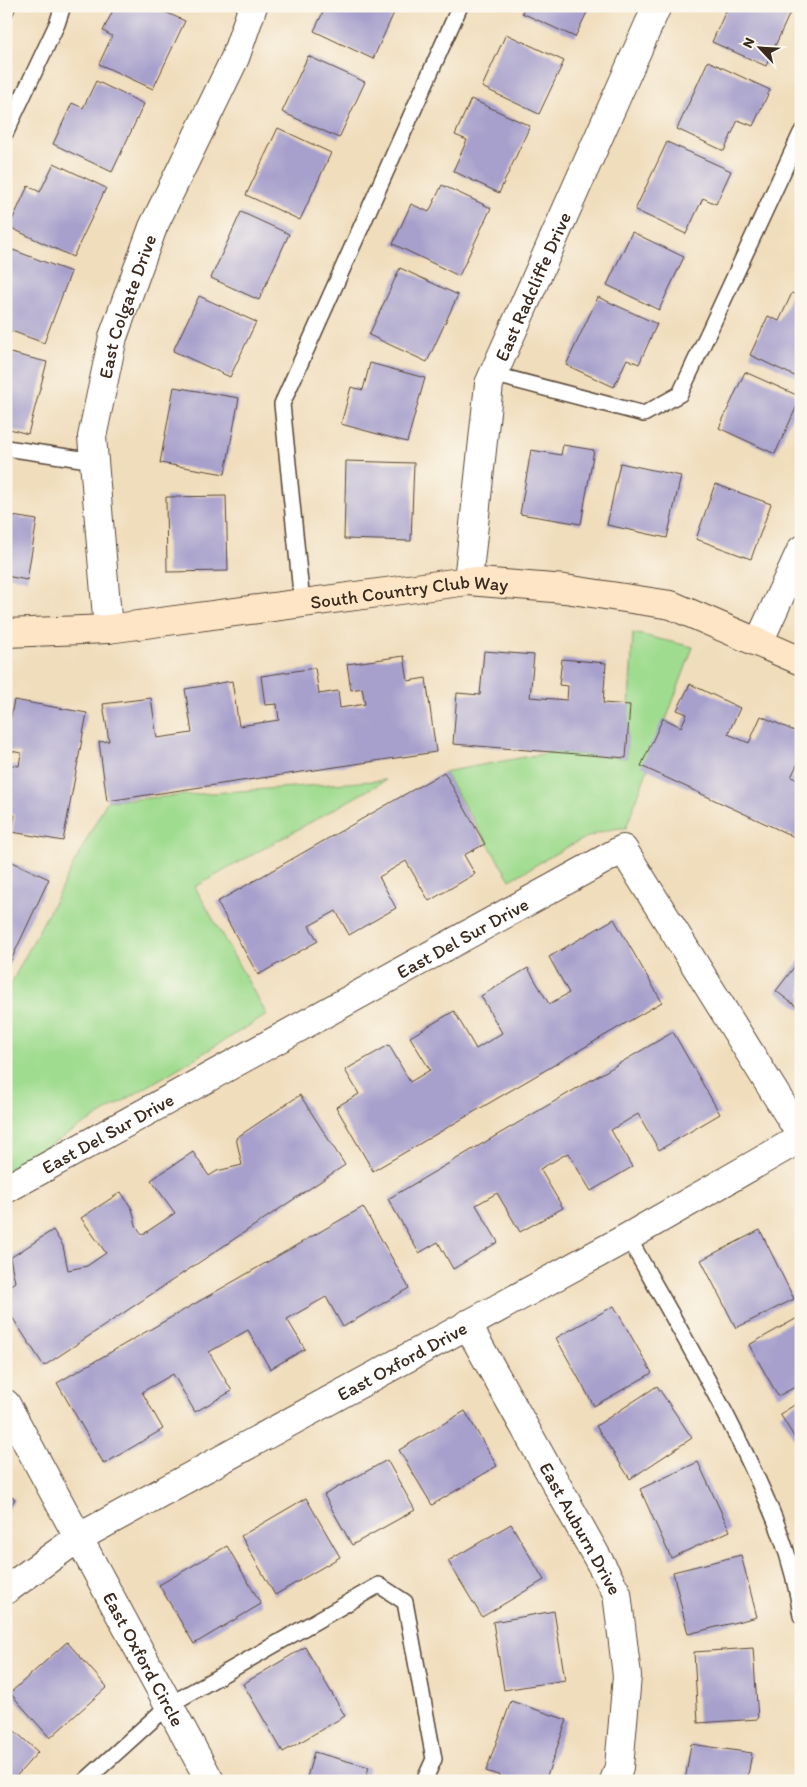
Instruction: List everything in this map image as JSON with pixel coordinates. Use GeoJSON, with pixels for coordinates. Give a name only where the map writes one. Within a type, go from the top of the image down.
{"type":"FeatureCollection","features":[{"type":"Feature","properties":{"kind":"street","name":"East Colgate Drive"},"geometry":{"type":"LineString","coordinates":[[108,628],[92,437],[113,337],[153,227],[235,58],[253,6]]}},
{"type":"Feature","properties":{"kind":"street","name":"East Radcliffe Drive"},"geometry":{"type":"LineString","coordinates":[[468,581],[489,384],[492,374],[657,6]]}},
{"type":"Feature","properties":{"kind":"street"},"geometry":{"type":"LineString","coordinates":[[759,642],[801,550]]}},
{"type":"Feature","properties":{"kind":"street","name":"South Country Club Way"},"geometry":{"type":"LineString","coordinates":[[6,633],[108,628],[468,581],[565,590],[671,605],[801,661]]}},
{"type":"Feature","properties":{"kind":"street","name":"East Del Sur Drive"},"geometry":{"type":"LineString","coordinates":[[6,1189],[622,849],[801,1136]]}},
{"type":"Feature","properties":{"kind":"street","name":"East Oxford Drive"},"geometry":{"type":"LineString","coordinates":[[6,1590],[78,1538],[628,1237],[801,1136]]}},
{"type":"Feature","properties":{"kind":"street","name":"East Auburn Drive"},"geometry":{"type":"LineString","coordinates":[[467,1324],[617,1593],[627,1676],[618,1767],[614,1781]]}},
{"type":"Feature","properties":{"kind":"street"},"geometry":{"type":"LineString","coordinates":[[6,1404],[78,1538]]}},
{"type":"Feature","properties":{"kind":"street","name":"East Oxford Circle"},"geometry":{"type":"LineString","coordinates":[[78,1538],[210,1781]]}},
{"type":"Feature","properties":{"kind":"lane"},"geometry":{"type":"LineString","coordinates":[[6,132],[57,24],[63,6]]}},
{"type":"Feature","properties":{"kind":"lane"},"geometry":{"type":"LineString","coordinates":[[302,603],[282,404],[460,6]]}},
{"type":"Feature","properties":{"kind":"lane"},"geometry":{"type":"LineString","coordinates":[[492,374],[644,414],[680,394],[801,133]]}},
{"type":"Feature","properties":{"kind":"lane"},"geometry":{"type":"LineString","coordinates":[[6,448],[94,461]]}},
{"type":"Feature","properties":{"kind":"lane"},"geometry":{"type":"LineString","coordinates":[[628,1237],[718,1396],[777,1518],[798,1594],[801,1616]]}},
{"type":"Feature","properties":{"kind":"lane"},"geometry":{"type":"LineString","coordinates":[[85,1781],[169,1705],[379,1585],[405,1602],[434,1759],[424,1781]]}},
{"type":"Feature","properties":{"kind":"green space"},"geometry":{"type":"Polygon","coordinates":[[[633,633],[693,647],[626,828],[613,829],[583,839],[510,880],[444,772],[552,752],[626,758],[633,633]]]}},
{"type":"Feature","properties":{"kind":"green space"},"geometry":{"type":"Polygon","coordinates":[[[386,780],[195,887],[267,1015],[6,1171],[6,993],[107,801],[386,780]]]}},
{"type":"Feature","properties":{"kind":"building"},"geometry":{"type":"Polygon","coordinates":[[[6,6],[17,6],[6,30],[6,6]]]}},
{"type":"Feature","properties":{"kind":"building"},"geometry":{"type":"Polygon","coordinates":[[[115,6],[152,6],[185,21],[153,89],[99,64],[112,36],[103,31],[115,6]]]}},
{"type":"Feature","properties":{"kind":"building"},"geometry":{"type":"Polygon","coordinates":[[[326,6],[397,6],[373,59],[314,31],[326,6]]]}},
{"type":"Feature","properties":{"kind":"building"},"geometry":{"type":"Polygon","coordinates":[[[525,6],[590,6],[575,37],[522,13],[525,6]]]}},
{"type":"Feature","properties":{"kind":"building"},"geometry":{"type":"Polygon","coordinates":[[[728,6],[793,6],[766,66],[712,42],[728,6]]]}},
{"type":"Feature","properties":{"kind":"building"},"geometry":{"type":"Polygon","coordinates":[[[506,34],[564,61],[539,114],[482,87],[506,34]]]}},
{"type":"Feature","properties":{"kind":"building"},"geometry":{"type":"Polygon","coordinates":[[[308,56],[365,82],[339,138],[282,112],[308,56]]]}},
{"type":"Feature","properties":{"kind":"building"},"geometry":{"type":"Polygon","coordinates":[[[708,61],[770,90],[753,126],[738,120],[724,151],[677,129],[708,61]]]}},
{"type":"Feature","properties":{"kind":"building"},"geometry":{"type":"Polygon","coordinates":[[[96,81],[144,104],[112,172],[53,144],[72,103],[83,108],[96,81]]]}},
{"type":"Feature","properties":{"kind":"building"},"geometry":{"type":"Polygon","coordinates":[[[471,99],[530,126],[499,193],[453,171],[467,140],[455,135],[471,99]]]}},
{"type":"Feature","properties":{"kind":"building"},"geometry":{"type":"Polygon","coordinates":[[[278,128],[331,153],[300,220],[246,195],[278,128]]]}},
{"type":"Feature","properties":{"kind":"building"},"geometry":{"type":"Polygon","coordinates":[[[667,142],[731,171],[716,204],[703,198],[686,234],[635,210],[667,142]]]}},
{"type":"Feature","properties":{"kind":"building"},"geometry":{"type":"Polygon","coordinates":[[[54,163],[106,188],[73,257],[9,227],[28,186],[40,192],[54,163]]]}},
{"type":"Feature","properties":{"kind":"building"},"geometry":{"type":"Polygon","coordinates":[[[442,185],[491,208],[459,276],[393,244],[411,204],[429,212],[442,185]]]}},
{"type":"Feature","properties":{"kind":"building"},"geometry":{"type":"Polygon","coordinates":[[[241,212],[289,234],[259,300],[211,278],[241,212]]]}},
{"type":"Feature","properties":{"kind":"building"},"geometry":{"type":"Polygon","coordinates":[[[632,232],[684,257],[659,310],[607,285],[632,232]]]}},
{"type":"Feature","properties":{"kind":"building"},"geometry":{"type":"Polygon","coordinates":[[[13,250],[71,272],[44,343],[6,329],[6,268],[13,250]]]}},
{"type":"Feature","properties":{"kind":"building"},"geometry":{"type":"Polygon","coordinates":[[[801,263],[801,278],[795,276],[801,263]]]}},
{"type":"Feature","properties":{"kind":"building"},"geometry":{"type":"Polygon","coordinates":[[[400,268],[458,295],[427,362],[369,335],[400,268]]]}},
{"type":"Feature","properties":{"kind":"building"},"geometry":{"type":"Polygon","coordinates":[[[792,293],[801,297],[801,379],[750,355],[768,316],[779,321],[792,293]]]}},
{"type":"Feature","properties":{"kind":"building"},"geometry":{"type":"Polygon","coordinates":[[[199,296],[256,322],[230,377],[173,351],[199,296]]]}},
{"type":"Feature","properties":{"kind":"building"},"geometry":{"type":"Polygon","coordinates":[[[598,297],[657,324],[639,364],[627,359],[614,387],[566,365],[598,297]]]}},
{"type":"Feature","properties":{"kind":"building"},"geometry":{"type":"Polygon","coordinates":[[[6,352],[47,362],[28,434],[6,428],[6,352]]]}},
{"type":"Feature","properties":{"kind":"building"},"geometry":{"type":"Polygon","coordinates":[[[370,363],[425,378],[407,442],[341,424],[351,387],[363,390],[370,363]]]}},
{"type":"Feature","properties":{"kind":"building"},"geometry":{"type":"Polygon","coordinates":[[[745,372],[801,397],[775,454],[719,428],[745,372]]]}},
{"type":"Feature","properties":{"kind":"building"},"geometry":{"type":"Polygon","coordinates":[[[174,387],[239,398],[225,474],[160,463],[174,387]]]}},
{"type":"Feature","properties":{"kind":"building"},"geometry":{"type":"Polygon","coordinates":[[[563,445],[594,450],[581,524],[520,514],[531,450],[561,455],[563,445]]]}},
{"type":"Feature","properties":{"kind":"building"},"geometry":{"type":"Polygon","coordinates":[[[346,461],[414,463],[411,541],[344,539],[346,461]]]}},
{"type":"Feature","properties":{"kind":"building"},"geometry":{"type":"Polygon","coordinates":[[[620,463],[681,476],[667,538],[607,525],[620,463]]]}},
{"type":"Feature","properties":{"kind":"building"},"geometry":{"type":"Polygon","coordinates":[[[715,484],[771,504],[751,559],[696,539],[715,484]]]}},
{"type":"Feature","properties":{"kind":"building"},"geometry":{"type":"Polygon","coordinates":[[[226,496],[228,571],[167,572],[166,497],[226,496]]]}},
{"type":"Feature","properties":{"kind":"building"},"geometry":{"type":"Polygon","coordinates":[[[6,515],[37,520],[27,580],[6,576],[6,515]]]}},
{"type":"Feature","properties":{"kind":"building"},"geometry":{"type":"Polygon","coordinates":[[[484,651],[534,655],[530,697],[567,700],[568,686],[559,685],[562,659],[606,663],[603,703],[630,705],[626,758],[453,744],[457,693],[480,695],[484,651]]]}},
{"type":"Feature","properties":{"kind":"building"},"geometry":{"type":"Polygon","coordinates":[[[404,656],[408,681],[426,678],[436,752],[107,801],[99,742],[109,741],[103,704],[151,698],[157,738],[192,733],[185,689],[232,681],[239,726],[279,720],[277,704],[265,705],[261,676],[315,668],[319,694],[338,691],[340,708],[365,704],[362,688],[351,690],[347,664],[404,656]]]}},
{"type":"Feature","properties":{"kind":"building"},"geometry":{"type":"Polygon","coordinates":[[[690,684],[740,708],[728,734],[749,743],[761,716],[801,734],[801,757],[791,777],[801,781],[801,840],[641,766],[663,718],[681,727],[687,714],[677,710],[690,684]]]}},
{"type":"Feature","properties":{"kind":"building"},"geometry":{"type":"Polygon","coordinates":[[[14,700],[87,713],[63,841],[12,832],[15,815],[6,813],[6,764],[19,766],[21,753],[6,750],[6,725],[9,726],[14,700]]]}},
{"type":"Feature","properties":{"kind":"building"},"geometry":{"type":"Polygon","coordinates":[[[444,772],[485,844],[464,855],[475,874],[429,901],[406,861],[379,877],[396,908],[349,935],[336,911],[309,926],[318,941],[258,975],[217,902],[444,772]]]}},
{"type":"Feature","properties":{"kind":"building"},"geometry":{"type":"Polygon","coordinates":[[[6,859],[49,879],[6,971],[6,859]]]}},
{"type":"Feature","properties":{"kind":"building"},"geometry":{"type":"Polygon","coordinates":[[[614,919],[662,1002],[373,1171],[336,1107],[359,1094],[345,1070],[389,1045],[410,1082],[430,1070],[410,1037],[454,1011],[476,1049],[502,1033],[481,996],[528,968],[549,1004],[569,993],[549,957],[614,919]]]}},
{"type":"Feature","properties":{"kind":"building"},"geometry":{"type":"Polygon","coordinates":[[[801,958],[801,1010],[776,991],[801,958]]]}},
{"type":"Feature","properties":{"kind":"building"},"geometry":{"type":"Polygon","coordinates":[[[673,1032],[720,1114],[659,1150],[638,1114],[611,1130],[632,1167],[591,1191],[568,1153],[540,1169],[563,1208],[520,1232],[497,1193],[476,1205],[498,1242],[453,1269],[438,1242],[419,1253],[388,1199],[673,1032]]]}},
{"type":"Feature","properties":{"kind":"building"},"geometry":{"type":"Polygon","coordinates":[[[300,1095],[345,1165],[44,1366],[6,1308],[6,1288],[15,1282],[10,1258],[53,1230],[63,1246],[68,1270],[87,1266],[106,1253],[81,1218],[121,1192],[132,1209],[136,1225],[142,1235],[175,1213],[151,1180],[193,1152],[209,1176],[217,1171],[242,1165],[236,1138],[300,1095]]]}},
{"type":"Feature","properties":{"kind":"building"},"geometry":{"type":"Polygon","coordinates":[[[363,1207],[409,1288],[343,1327],[326,1297],[287,1319],[305,1349],[270,1369],[248,1330],[209,1352],[232,1391],[195,1412],[173,1374],[142,1392],[163,1429],[104,1464],[57,1383],[363,1207]]]}},
{"type":"Feature","properties":{"kind":"building"},"geometry":{"type":"Polygon","coordinates":[[[760,1230],[794,1299],[736,1328],[701,1260],[760,1230]]]}},
{"type":"Feature","properties":{"kind":"building"},"geometry":{"type":"Polygon","coordinates":[[[614,1306],[652,1373],[594,1406],[556,1338],[614,1306]]]}},
{"type":"Feature","properties":{"kind":"building"},"geometry":{"type":"Polygon","coordinates":[[[801,1316],[801,1384],[778,1396],[749,1345],[801,1316]]]}},
{"type":"Feature","properties":{"kind":"building"},"geometry":{"type":"Polygon","coordinates":[[[657,1386],[692,1438],[630,1479],[596,1426],[657,1386]]]}},
{"type":"Feature","properties":{"kind":"building"},"geometry":{"type":"Polygon","coordinates":[[[801,1401],[801,1448],[780,1414],[801,1401]]]}},
{"type":"Feature","properties":{"kind":"building"},"geometry":{"type":"Polygon","coordinates":[[[465,1411],[497,1466],[432,1505],[399,1450],[465,1411]]]}},
{"type":"Feature","properties":{"kind":"building"},"geometry":{"type":"Polygon","coordinates":[[[387,1460],[415,1510],[352,1545],[324,1495],[387,1460]]]}},
{"type":"Feature","properties":{"kind":"building"},"geometry":{"type":"Polygon","coordinates":[[[698,1462],[730,1531],[671,1558],[640,1489],[698,1462]]]}},
{"type":"Feature","properties":{"kind":"building"},"geometry":{"type":"Polygon","coordinates":[[[6,1494],[15,1499],[6,1513],[6,1494]]]}},
{"type":"Feature","properties":{"kind":"building"},"geometry":{"type":"Polygon","coordinates":[[[306,1498],[340,1557],[275,1595],[241,1536],[306,1498]]]}},
{"type":"Feature","properties":{"kind":"building"},"geometry":{"type":"Polygon","coordinates":[[[511,1524],[544,1580],[482,1617],[448,1561],[511,1524]]]}},
{"type":"Feature","properties":{"kind":"building"},"geometry":{"type":"Polygon","coordinates":[[[227,1546],[261,1604],[194,1644],[159,1585],[227,1546]]]}},
{"type":"Feature","properties":{"kind":"building"},"geometry":{"type":"Polygon","coordinates":[[[741,1555],[757,1617],[688,1634],[673,1572],[741,1555]]]}},
{"type":"Feature","properties":{"kind":"building"},"geometry":{"type":"Polygon","coordinates":[[[554,1611],[565,1680],[504,1690],[493,1622],[554,1611]]]}},
{"type":"Feature","properties":{"kind":"building"},"geometry":{"type":"Polygon","coordinates":[[[67,1642],[107,1687],[50,1738],[10,1693],[67,1642]]]}},
{"type":"Feature","properties":{"kind":"building"},"geometry":{"type":"Polygon","coordinates":[[[305,1647],[345,1716],[283,1752],[243,1684],[305,1647]]]}},
{"type":"Feature","properties":{"kind":"building"},"geometry":{"type":"Polygon","coordinates":[[[753,1648],[758,1719],[698,1723],[694,1652],[753,1648]]]}},
{"type":"Feature","properties":{"kind":"building"},"geometry":{"type":"Polygon","coordinates":[[[511,1701],[567,1720],[545,1781],[515,1781],[486,1771],[511,1701]]]}},
{"type":"Feature","properties":{"kind":"building"},"geometry":{"type":"Polygon","coordinates":[[[6,1723],[38,1752],[12,1781],[6,1781],[6,1723]]]}},
{"type":"Feature","properties":{"kind":"building"},"geometry":{"type":"Polygon","coordinates":[[[691,1744],[752,1753],[747,1781],[685,1781],[691,1744]]]}},
{"type":"Feature","properties":{"kind":"building"},"geometry":{"type":"Polygon","coordinates":[[[314,1752],[369,1767],[365,1781],[306,1781],[314,1752]]]}}]}
